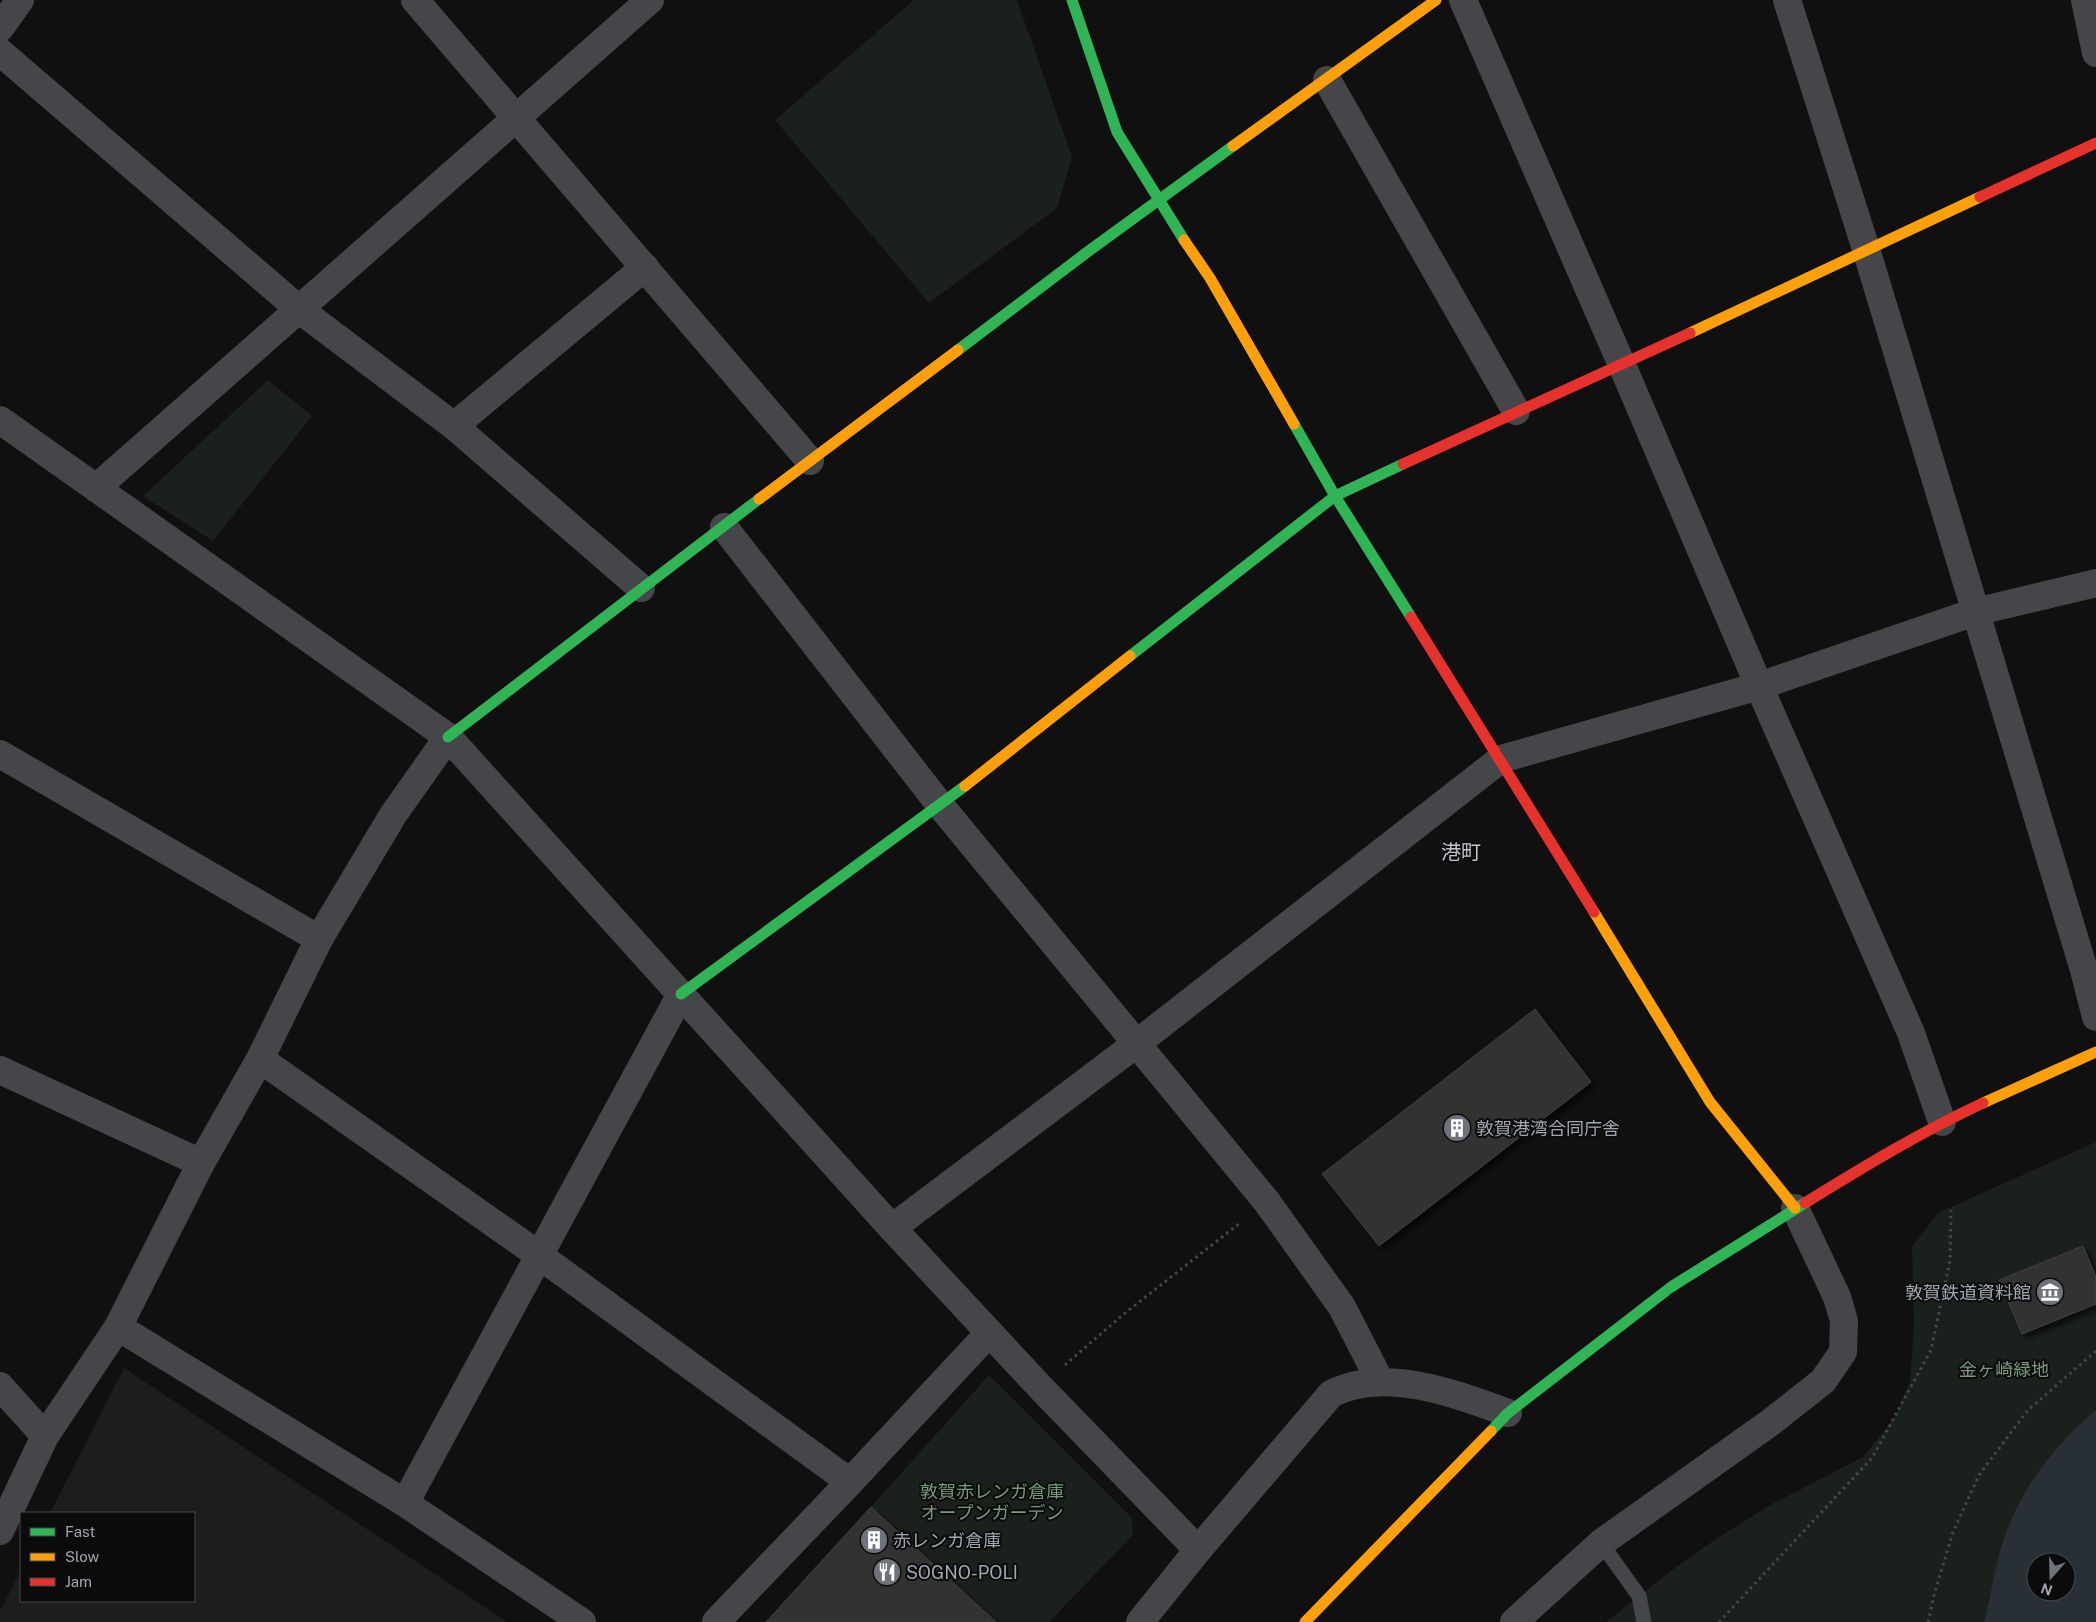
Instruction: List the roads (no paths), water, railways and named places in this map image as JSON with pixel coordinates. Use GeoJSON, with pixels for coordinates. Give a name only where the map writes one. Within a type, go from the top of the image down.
{"type":"FeatureCollection","features":[{"type":"Feature","properties":{"kind":"street"},"geometry":{"type":"LineString","coordinates":[[0,28],[20,0]]}},
{"type":"Feature","properties":{"kind":"street"},"geometry":{"type":"LineString","coordinates":[[415,0],[810,461]]}},
{"type":"Feature","properties":{"kind":"street"},"geometry":{"type":"LineString","coordinates":[[96,488],[650,0]]}},
{"type":"Feature","properties":{"kind":"street"},"geometry":{"type":"LineString","coordinates":[[1072,0],[1117,132],[1158,200],[1210,278],[1335,496],[1501,759],[1710,1102],[1795,1208],[1837,1297],[1844,1321],[1844,1352],[1823,1381],[1772,1422],[1601,1543],[1514,1622]]}},
{"type":"Feature","properties":{"kind":"street"},"geometry":{"type":"LineString","coordinates":[[0,1531],[45,1436],[118,1327],[201,1164],[260,1059],[319,940],[393,815],[448,737],[641,588],[1158,200],[1436,0]]}},
{"type":"Feature","properties":{"kind":"street"},"geometry":{"type":"LineString","coordinates":[[1463,0],[1759,686],[1911,1032],[1942,1122]]}},
{"type":"Feature","properties":{"kind":"street"},"geometry":{"type":"LineString","coordinates":[[1787,0],[1866,249],[2084,970],[2096,1016]]}},
{"type":"Feature","properties":{"kind":"street"},"geometry":{"type":"LineString","coordinates":[[2085,0],[2096,53]]}},
{"type":"Feature","properties":{"kind":"street"},"geometry":{"type":"LineString","coordinates":[[0,52],[300,310],[454,426],[641,588]]}},
{"type":"Feature","properties":{"kind":"street"},"geometry":{"type":"LineString","coordinates":[[1326,80],[1516,411]]}},
{"type":"Feature","properties":{"kind":"street"},"geometry":{"type":"LineString","coordinates":[[405,1503],[681,994],[940,805],[1335,496],[1516,411],[1622,365],[1866,249],[2096,143]]}},
{"type":"Feature","properties":{"kind":"street"},"geometry":{"type":"LineString","coordinates":[[454,426],[645,267]]}},
{"type":"Feature","properties":{"kind":"street"},"geometry":{"type":"LineString","coordinates":[[0,420],[448,737],[892,1228],[1040,1387],[1198,1550]]}},
{"type":"Feature","properties":{"kind":"street"},"geometry":{"type":"LineString","coordinates":[[724,527],[940,805],[1267,1202],[1342,1306],[1380,1381]]}},
{"type":"Feature","properties":{"kind":"street"},"geometry":{"type":"LineString","coordinates":[[892,1228],[1136,1044],[1501,759],[1759,686],[1975,612],[2096,583]]}},
{"type":"Feature","properties":{"kind":"street"},"geometry":{"type":"LineString","coordinates":[[0,754],[319,940]]}},
{"type":"Feature","properties":{"kind":"street"},"geometry":{"type":"LineString","coordinates":[[1306,1622],[1508,1413],[1672,1287],[1795,1208],[1942,1122],[2096,1052]]}},
{"type":"Feature","properties":{"kind":"street"},"geometry":{"type":"LineString","coordinates":[[260,1059],[540,1256],[850,1482]]}},
{"type":"Feature","properties":{"kind":"street"},"geometry":{"type":"LineString","coordinates":[[0,1070],[201,1164]]}},
{"type":"Feature","properties":{"kind":"street"},"geometry":{"type":"LineString","coordinates":[[118,1327],[405,1503],[582,1622]]}},
{"type":"Feature","properties":{"kind":"street"},"geometry":{"type":"LineString","coordinates":[[716,1622],[989,1333]]}},
{"type":"Feature","properties":{"kind":"street"},"geometry":{"type":"LineString","coordinates":[[1140,1622],[1198,1550],[1331,1394],[1343,1387],[1380,1381],[1448,1391],[1508,1413]]}},
{"type":"Feature","properties":{"kind":"street"},"geometry":{"type":"LineString","coordinates":[[0,1386],[45,1436]]}},
{"type":"Feature","properties":{"kind":"lane"},"geometry":{"type":"LineString","coordinates":[[1601,1543],[1639,1596],[1644,1622]]}},
{"type":"Feature","properties":{"kind":"place","name":"敦賀港湾合同庁舎"},"geometry":{"type":"Point","coordinates":[1457,1128]}},
{"type":"Feature","properties":{"kind":"place","name":"敦賀鉄道資料館"},"geometry":{"type":"Point","coordinates":[2050,1292]}},
{"type":"Feature","properties":{"kind":"place","name":"赤レンガ倉庫"},"geometry":{"type":"Point","coordinates":[874,1540]}},
{"type":"Feature","properties":{"kind":"place","name":"SOGNO-POLI"},"geometry":{"type":"Point","coordinates":[887,1572]}},
{"type":"Feature","properties":{"kind":"district","name":"港町"},"geometry":{"type":"Point","coordinates":[1461,852]}},
{"type":"Feature","properties":{"kind":"park label","name":"金ヶ崎緑地"},"geometry":{"type":"Point","coordinates":[2004,1369]}},
{"type":"Feature","properties":{"kind":"park label","name":"敦賀赤レンガ倉庫 オープンガーデン"},"geometry":{"type":"Point","coordinates":[992,1501]}}]}
